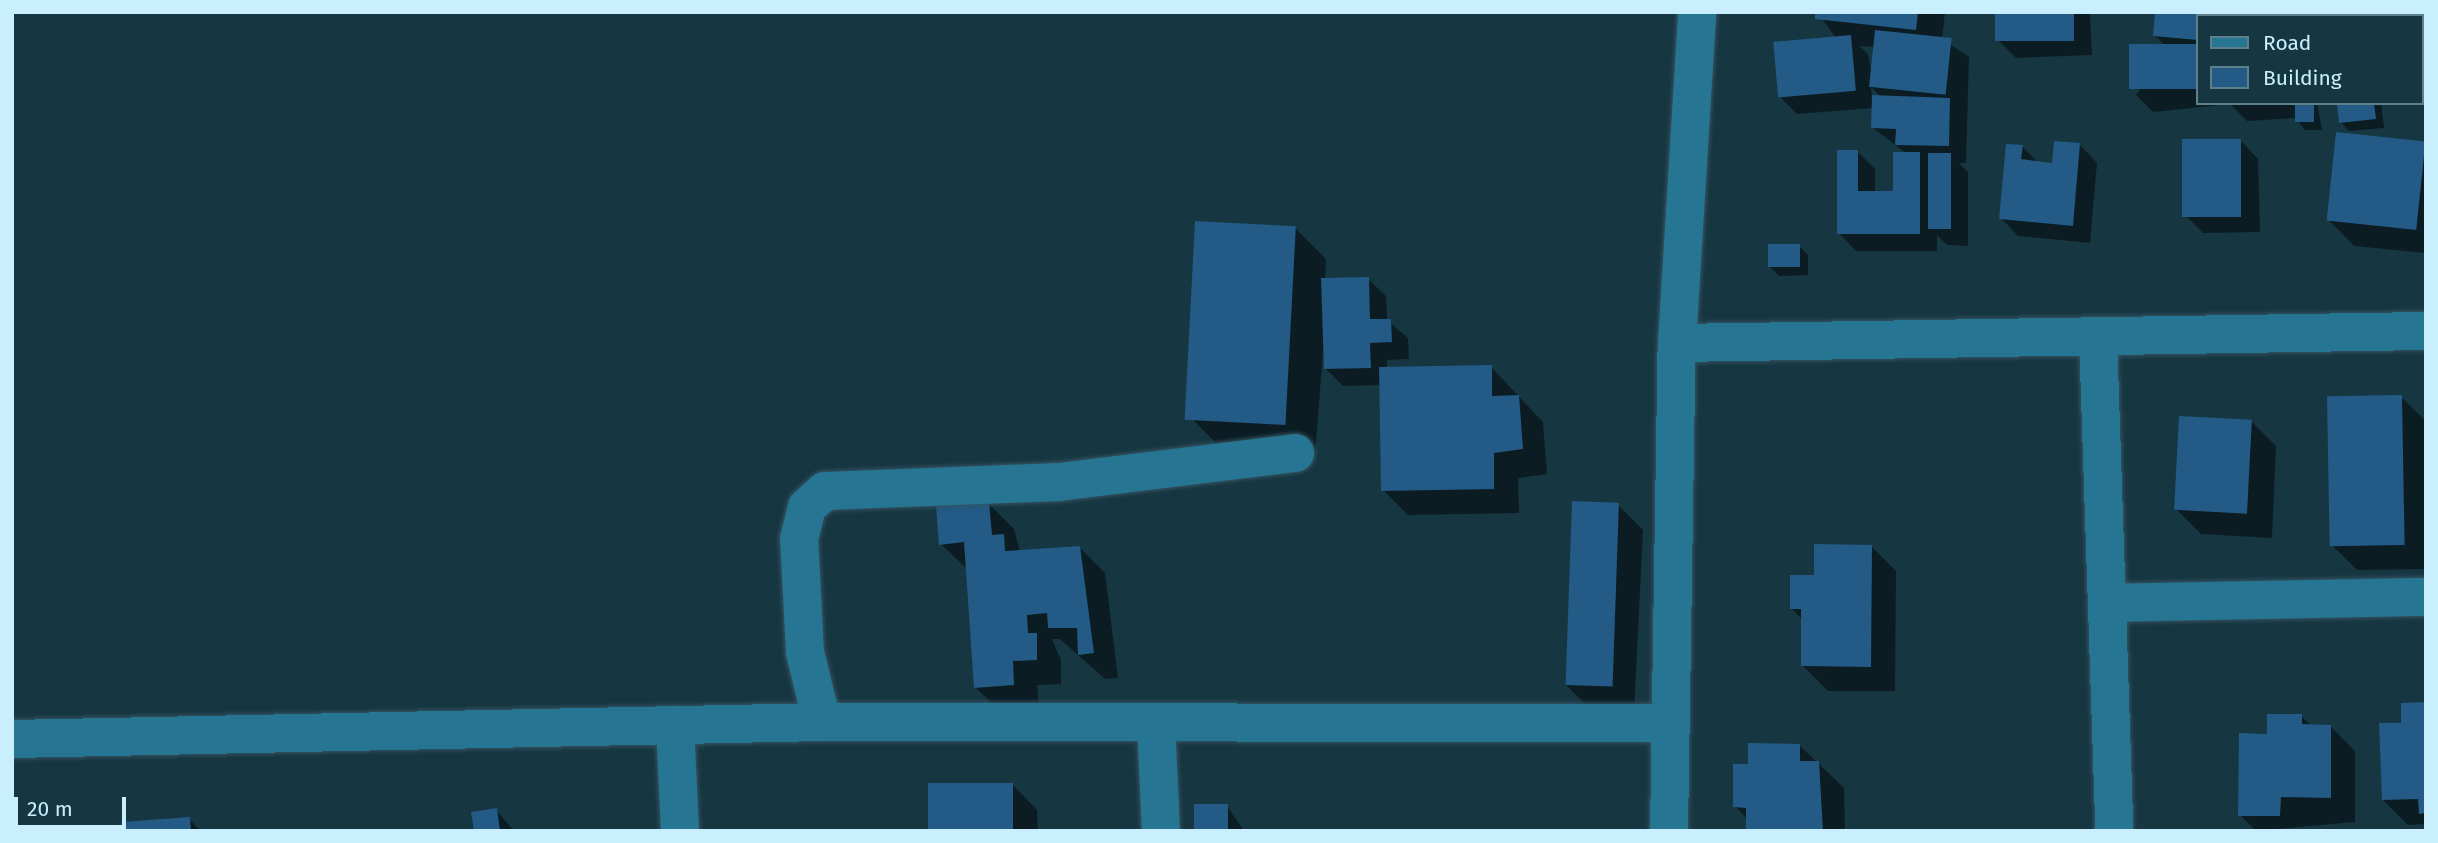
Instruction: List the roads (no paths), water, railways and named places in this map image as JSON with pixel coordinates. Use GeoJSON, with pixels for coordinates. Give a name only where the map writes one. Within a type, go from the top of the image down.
{"type":"FeatureCollection","features":[{"type":"Feature","properties":{"kind":"street"},"geometry":{"type":"LineString","coordinates":[[1669,831],[1677,343],[1697,12]]}},
{"type":"Feature","properties":{"kind":"street"},"geometry":{"type":"LineString","coordinates":[[1677,343],[2426,331]]}},
{"type":"Feature","properties":{"kind":"street"},"geometry":{"type":"LineString","coordinates":[[2098,336],[2113,831]]}},
{"type":"Feature","properties":{"kind":"street"},"geometry":{"type":"LineString","coordinates":[[822,722],[805,652],[799,539],[807,507],[825,491],[1059,482],[1295,453]]}},
{"type":"Feature","properties":{"kind":"street"},"geometry":{"type":"LineString","coordinates":[[2107,603],[2426,597]]}},
{"type":"Feature","properties":{"kind":"street"},"geometry":{"type":"LineString","coordinates":[[12,739],[822,722],[1669,723]]}},
{"type":"Feature","properties":{"kind":"street"},"geometry":{"type":"LineString","coordinates":[[1156,722],[1161,831]]}},
{"type":"Feature","properties":{"kind":"street"},"geometry":{"type":"LineString","coordinates":[[675,725],[680,831]]}}]}
